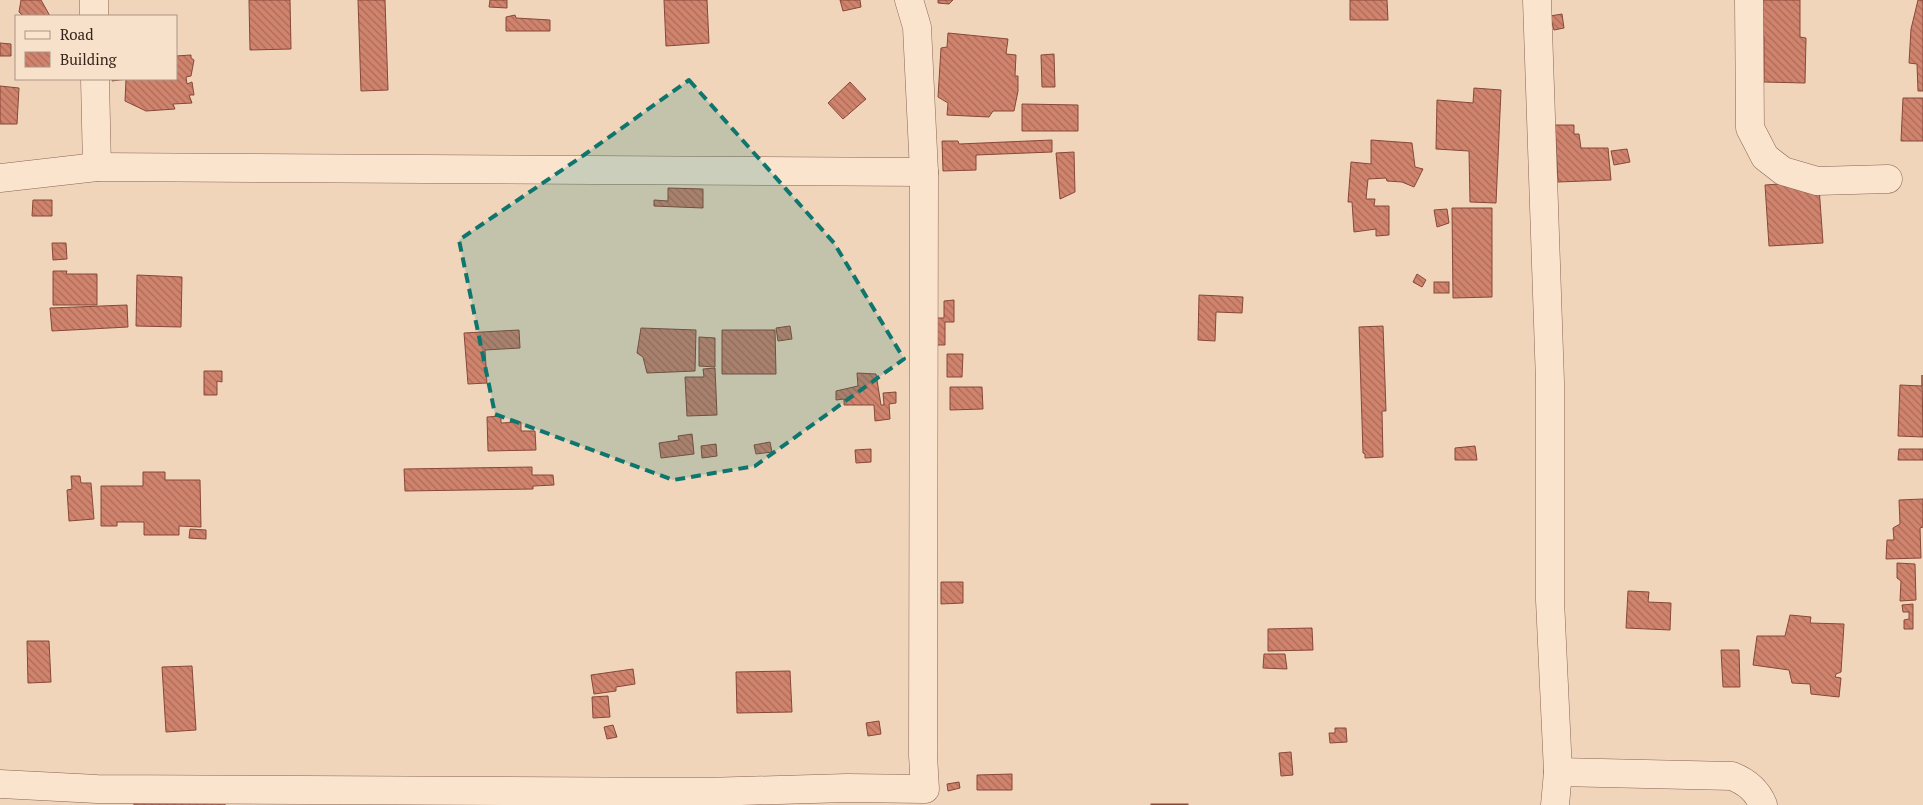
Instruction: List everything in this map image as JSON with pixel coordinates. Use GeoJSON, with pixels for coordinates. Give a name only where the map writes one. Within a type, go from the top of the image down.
{"type":"FeatureCollection","features":[{"type":"Feature","properties":{"kind":"street"},"geometry":{"type":"LineString","coordinates":[[94,0],[94,15]]}},
{"type":"Feature","properties":{"kind":"street"},"geometry":{"type":"LineString","coordinates":[[0,784],[97,797],[705,798],[847,788],[925,797],[923,755],[924,172],[917,27],[909,0]]}},
{"type":"Feature","properties":{"kind":"street"},"geometry":{"type":"LineString","coordinates":[[1537,0],[1550,382],[1550,600],[1558,772],[1555,805]]}},
{"type":"Feature","properties":{"kind":"street"},"geometry":{"type":"LineString","coordinates":[[1749,0],[1750,128],[1765,157],[1783,171],[1817,181],[1888,178]]}},
{"type":"Feature","properties":{"kind":"street"},"geometry":{"type":"LineString","coordinates":[[95,80],[97,167]]}},
{"type":"Feature","properties":{"kind":"street"},"geometry":{"type":"LineString","coordinates":[[0,178],[97,167],[924,172]]}},
{"type":"Feature","properties":{"kind":"street"},"geometry":{"type":"LineString","coordinates":[[1558,772],[1732,776],[1745,782],[1759,795],[1763,805]]}},
{"type":"Feature","properties":{"kind":"highlighted area"},"geometry":{"type":"Polygon","coordinates":[[[689,80],[834,243],[904,359],[755,466],[673,480],[495,414],[459,240],[584,155],[689,80]]]}},
{"type":"Feature","properties":{"kind":"building"},"geometry":{"type":"Polygon","coordinates":[[[21,0],[41,0],[49,15],[22,15],[19,12],[21,0]]]}},
{"type":"Feature","properties":{"kind":"building"},"geometry":{"type":"Polygon","coordinates":[[[249,0],[290,0],[291,49],[250,50],[249,0]]]}},
{"type":"Feature","properties":{"kind":"building"},"geometry":{"type":"Polygon","coordinates":[[[358,0],[385,0],[388,90],[361,91],[358,0]]]}},
{"type":"Feature","properties":{"kind":"building"},"geometry":{"type":"Polygon","coordinates":[[[490,0],[507,0],[507,8],[489,7],[490,0]]]}},
{"type":"Feature","properties":{"kind":"building"},"geometry":{"type":"Polygon","coordinates":[[[664,0],[707,0],[709,43],[666,46],[664,0]]]}},
{"type":"Feature","properties":{"kind":"building"},"geometry":{"type":"Polygon","coordinates":[[[840,0],[860,0],[861,7],[843,11],[840,0]]]}},
{"type":"Feature","properties":{"kind":"building"},"geometry":{"type":"Polygon","coordinates":[[[938,0],[953,0],[949,4],[938,3],[938,0]]]}},
{"type":"Feature","properties":{"kind":"building"},"geometry":{"type":"Polygon","coordinates":[[[1350,0],[1387,0],[1388,20],[1350,20],[1350,0]]]}},
{"type":"Feature","properties":{"kind":"building"},"geometry":{"type":"Polygon","coordinates":[[[1760,0],[1800,0],[1800,37],[1806,38],[1805,83],[1764,82],[1764,36],[1760,36],[1760,0]]]}},
{"type":"Feature","properties":{"kind":"building"},"geometry":{"type":"Polygon","coordinates":[[[1918,0],[1923,0],[1923,91],[1918,91],[1917,64],[1909,63],[1911,29],[1918,0]]]}},
{"type":"Feature","properties":{"kind":"building"},"geometry":{"type":"Polygon","coordinates":[[[1562,14],[1564,28],[1554,30],[1550,16],[1562,14]]]}},
{"type":"Feature","properties":{"kind":"building"},"geometry":{"type":"Polygon","coordinates":[[[515,15],[516,18],[550,20],[550,31],[506,31],[506,17],[515,15]]]}},
{"type":"Feature","properties":{"kind":"building"},"geometry":{"type":"Polygon","coordinates":[[[948,33],[1008,39],[1006,54],[1016,55],[1015,76],[1018,76],[1018,91],[1014,111],[993,111],[989,117],[947,115],[948,103],[938,97],[941,48],[947,47],[948,33]]]}},
{"type":"Feature","properties":{"kind":"building"},"geometry":{"type":"Polygon","coordinates":[[[0,43],[11,44],[11,56],[0,56],[0,43]]]}},
{"type":"Feature","properties":{"kind":"building"},"geometry":{"type":"Polygon","coordinates":[[[1054,54],[1055,87],[1042,87],[1041,55],[1054,54]]]}},
{"type":"Feature","properties":{"kind":"building"},"geometry":{"type":"Polygon","coordinates":[[[191,55],[191,58],[194,60],[191,76],[186,77],[187,84],[192,82],[194,95],[189,95],[192,103],[173,104],[175,109],[146,111],[125,101],[126,80],[178,80],[178,56],[191,55]]]}},
{"type":"Feature","properties":{"kind":"building"},"geometry":{"type":"Polygon","coordinates":[[[850,82],[866,99],[843,119],[828,103],[850,82]]]}},
{"type":"Feature","properties":{"kind":"building"},"geometry":{"type":"Polygon","coordinates":[[[0,86],[19,88],[17,124],[0,124],[0,86]]]}},
{"type":"Feature","properties":{"kind":"building"},"geometry":{"type":"Polygon","coordinates":[[[1474,88],[1501,90],[1496,203],[1470,202],[1469,151],[1436,149],[1437,100],[1473,103],[1474,88]]]}},
{"type":"Feature","properties":{"kind":"building"},"geometry":{"type":"Polygon","coordinates":[[[1903,98],[1923,98],[1923,141],[1901,141],[1903,98]]]}},
{"type":"Feature","properties":{"kind":"building"},"geometry":{"type":"Polygon","coordinates":[[[1022,104],[1078,105],[1078,131],[1022,131],[1022,104]]]}},
{"type":"Feature","properties":{"kind":"building"},"geometry":{"type":"Polygon","coordinates":[[[1555,125],[1574,125],[1574,134],[1579,134],[1581,148],[1608,148],[1611,180],[1558,182],[1555,125]]]}},
{"type":"Feature","properties":{"kind":"building"},"geometry":{"type":"Polygon","coordinates":[[[1052,140],[1052,152],[976,155],[976,170],[943,171],[942,141],[958,141],[959,144],[1052,140]]]}},
{"type":"Feature","properties":{"kind":"building"},"geometry":{"type":"Polygon","coordinates":[[[1371,140],[1412,143],[1415,167],[1423,169],[1414,187],[1402,182],[1387,181],[1386,178],[1368,179],[1366,199],[1375,199],[1374,206],[1389,206],[1389,235],[1376,236],[1376,229],[1354,232],[1352,202],[1348,202],[1351,162],[1371,164],[1371,140]]]}},
{"type":"Feature","properties":{"kind":"building"},"geometry":{"type":"Polygon","coordinates":[[[1627,149],[1630,162],[1614,165],[1611,151],[1627,149]]]}},
{"type":"Feature","properties":{"kind":"building"},"geometry":{"type":"Polygon","coordinates":[[[1074,152],[1075,192],[1060,199],[1056,153],[1074,152]]]}},
{"type":"Feature","properties":{"kind":"building"},"geometry":{"type":"Polygon","coordinates":[[[1808,182],[1819,187],[1823,243],[1769,246],[1765,185],[1808,182]]]}},
{"type":"Feature","properties":{"kind":"building"},"geometry":{"type":"Polygon","coordinates":[[[668,188],[703,189],[703,208],[654,206],[654,200],[668,201],[668,188]]]}},
{"type":"Feature","properties":{"kind":"building"},"geometry":{"type":"Polygon","coordinates":[[[33,200],[52,200],[52,216],[32,216],[33,200]]]}},
{"type":"Feature","properties":{"kind":"building"},"geometry":{"type":"Polygon","coordinates":[[[1452,208],[1492,208],[1492,297],[1453,298],[1452,208]]]}},
{"type":"Feature","properties":{"kind":"building"},"geometry":{"type":"Polygon","coordinates":[[[1447,209],[1449,223],[1437,227],[1434,210],[1447,209]]]}},
{"type":"Feature","properties":{"kind":"building"},"geometry":{"type":"Polygon","coordinates":[[[52,243],[66,243],[67,259],[53,260],[52,243]]]}},
{"type":"Feature","properties":{"kind":"building"},"geometry":{"type":"Polygon","coordinates":[[[53,271],[67,271],[66,274],[97,274],[97,305],[53,305],[53,271]]]}},
{"type":"Feature","properties":{"kind":"building"},"geometry":{"type":"Polygon","coordinates":[[[1417,274],[1426,280],[1422,287],[1413,282],[1417,274]]]}},
{"type":"Feature","properties":{"kind":"building"},"geometry":{"type":"Polygon","coordinates":[[[137,275],[182,277],[181,327],[136,326],[137,275]]]}},
{"type":"Feature","properties":{"kind":"building"},"geometry":{"type":"Polygon","coordinates":[[[1434,282],[1449,282],[1449,293],[1434,293],[1434,282]]]}},
{"type":"Feature","properties":{"kind":"building"},"geometry":{"type":"Polygon","coordinates":[[[1199,295],[1243,297],[1242,313],[1216,312],[1215,341],[1198,340],[1199,295]]]}},
{"type":"Feature","properties":{"kind":"building"},"geometry":{"type":"Polygon","coordinates":[[[954,300],[954,322],[945,322],[945,345],[933,345],[932,318],[944,318],[944,301],[954,300]]]}},
{"type":"Feature","properties":{"kind":"building"},"geometry":{"type":"Polygon","coordinates":[[[127,305],[128,327],[52,331],[50,308],[127,305]]]}},
{"type":"Feature","properties":{"kind":"building"},"geometry":{"type":"Polygon","coordinates":[[[790,326],[792,339],[778,341],[776,328],[790,326]]]}},
{"type":"Feature","properties":{"kind":"building"},"geometry":{"type":"Polygon","coordinates":[[[1383,326],[1386,411],[1382,411],[1383,457],[1365,458],[1363,453],[1359,327],[1383,326]]]}},
{"type":"Feature","properties":{"kind":"building"},"geometry":{"type":"Polygon","coordinates":[[[641,328],[696,330],[695,371],[647,373],[643,357],[637,353],[641,328]]]}},
{"type":"Feature","properties":{"kind":"building"},"geometry":{"type":"Polygon","coordinates":[[[519,330],[520,348],[485,350],[487,383],[468,384],[464,333],[519,330]]]}},
{"type":"Feature","properties":{"kind":"building"},"geometry":{"type":"Polygon","coordinates":[[[722,330],[775,330],[776,374],[722,374],[722,330]]]}},
{"type":"Feature","properties":{"kind":"building"},"geometry":{"type":"Polygon","coordinates":[[[699,337],[715,338],[715,367],[699,366],[699,337]]]}},
{"type":"Feature","properties":{"kind":"building"},"geometry":{"type":"Polygon","coordinates":[[[947,354],[963,354],[962,377],[947,377],[947,354]]]}},
{"type":"Feature","properties":{"kind":"building"},"geometry":{"type":"Polygon","coordinates":[[[715,368],[717,415],[687,416],[685,377],[704,377],[703,369],[715,368]]]}},
{"type":"Feature","properties":{"kind":"building"},"geometry":{"type":"Polygon","coordinates":[[[204,371],[222,371],[222,382],[217,381],[217,395],[204,395],[204,371]]]}},
{"type":"Feature","properties":{"kind":"building"},"geometry":{"type":"Polygon","coordinates":[[[857,373],[876,374],[881,405],[884,405],[883,393],[896,392],[896,403],[889,404],[890,419],[875,421],[874,405],[844,405],[844,399],[836,400],[836,391],[858,386],[857,373]]]}},
{"type":"Feature","properties":{"kind":"building"},"geometry":{"type":"Polygon","coordinates":[[[1922,375],[1923,437],[1898,436],[1900,385],[1922,386],[1922,375]]]}},
{"type":"Feature","properties":{"kind":"building"},"geometry":{"type":"Polygon","coordinates":[[[950,387],[982,387],[983,409],[950,410],[950,387]]]}},
{"type":"Feature","properties":{"kind":"building"},"geometry":{"type":"Polygon","coordinates":[[[501,416],[501,423],[521,422],[521,431],[535,431],[536,450],[488,451],[487,417],[501,416]]]}},
{"type":"Feature","properties":{"kind":"building"},"geometry":{"type":"Polygon","coordinates":[[[692,434],[694,454],[661,458],[659,443],[679,440],[678,436],[692,434]]]}},
{"type":"Feature","properties":{"kind":"building"},"geometry":{"type":"Polygon","coordinates":[[[770,442],[772,452],[756,454],[754,445],[770,442]]]}},
{"type":"Feature","properties":{"kind":"building"},"geometry":{"type":"Polygon","coordinates":[[[716,444],[717,456],[702,458],[701,446],[716,444]]]}},
{"type":"Feature","properties":{"kind":"building"},"geometry":{"type":"Polygon","coordinates":[[[1475,446],[1477,460],[1455,460],[1455,448],[1475,446]]]}},
{"type":"Feature","properties":{"kind":"building"},"geometry":{"type":"Polygon","coordinates":[[[871,449],[871,462],[856,463],[855,450],[871,449]]]}},
{"type":"Feature","properties":{"kind":"building"},"geometry":{"type":"Polygon","coordinates":[[[1899,449],[1923,449],[1923,460],[1898,460],[1899,449]]]}},
{"type":"Feature","properties":{"kind":"building"},"geometry":{"type":"Polygon","coordinates":[[[532,467],[532,475],[553,475],[554,485],[533,486],[533,489],[405,491],[404,469],[532,467]]]}},
{"type":"Feature","properties":{"kind":"building"},"geometry":{"type":"Polygon","coordinates":[[[143,472],[165,472],[165,480],[200,480],[201,527],[179,526],[179,535],[144,535],[144,522],[117,522],[117,526],[101,526],[101,486],[143,486],[143,472]]]}},
{"type":"Feature","properties":{"kind":"building"},"geometry":{"type":"Polygon","coordinates":[[[71,476],[80,476],[81,483],[91,483],[94,519],[69,521],[67,490],[72,489],[71,476]]]}},
{"type":"Feature","properties":{"kind":"building"},"geometry":{"type":"Polygon","coordinates":[[[1923,499],[1923,527],[1920,528],[1921,558],[1886,559],[1887,540],[1894,540],[1893,528],[1900,524],[1899,500],[1923,499]]]}},
{"type":"Feature","properties":{"kind":"building"},"geometry":{"type":"Polygon","coordinates":[[[190,529],[206,530],[206,539],[189,538],[190,529]]]}},
{"type":"Feature","properties":{"kind":"building"},"geometry":{"type":"Polygon","coordinates":[[[1897,563],[1915,564],[1916,600],[1900,601],[1901,581],[1897,578],[1897,563]]]}},
{"type":"Feature","properties":{"kind":"building"},"geometry":{"type":"Polygon","coordinates":[[[941,582],[963,582],[963,603],[941,604],[941,582]]]}},
{"type":"Feature","properties":{"kind":"building"},"geometry":{"type":"Polygon","coordinates":[[[1628,591],[1649,592],[1648,602],[1671,603],[1670,630],[1626,628],[1628,591]]]}},
{"type":"Feature","properties":{"kind":"building"},"geometry":{"type":"Polygon","coordinates":[[[1913,604],[1913,629],[1904,629],[1904,620],[1909,619],[1909,612],[1903,612],[1902,605],[1913,604]]]}},
{"type":"Feature","properties":{"kind":"building"},"geometry":{"type":"Polygon","coordinates":[[[1790,615],[1811,617],[1810,623],[1844,624],[1841,672],[1836,674],[1835,677],[1841,678],[1839,697],[1811,694],[1810,684],[1792,683],[1789,670],[1753,665],[1757,636],[1785,636],[1790,615]]]}},
{"type":"Feature","properties":{"kind":"building"},"geometry":{"type":"Polygon","coordinates":[[[1312,628],[1313,650],[1268,651],[1268,629],[1312,628]]]}},
{"type":"Feature","properties":{"kind":"building"},"geometry":{"type":"Polygon","coordinates":[[[27,641],[49,641],[51,682],[28,683],[27,641]]]}},
{"type":"Feature","properties":{"kind":"building"},"geometry":{"type":"Polygon","coordinates":[[[1721,650],[1739,650],[1740,687],[1723,687],[1721,650]]]}},
{"type":"Feature","properties":{"kind":"building"},"geometry":{"type":"Polygon","coordinates":[[[1264,654],[1285,654],[1287,669],[1263,668],[1264,654]]]}},
{"type":"Feature","properties":{"kind":"building"},"geometry":{"type":"Polygon","coordinates":[[[192,666],[196,730],[166,732],[162,667],[192,666]]]}},
{"type":"Feature","properties":{"kind":"building"},"geometry":{"type":"Polygon","coordinates":[[[633,669],[635,684],[616,687],[616,691],[594,694],[591,675],[633,669]]]}},
{"type":"Feature","properties":{"kind":"building"},"geometry":{"type":"Polygon","coordinates":[[[790,671],[792,712],[737,713],[736,672],[790,671]]]}},
{"type":"Feature","properties":{"kind":"building"},"geometry":{"type":"Polygon","coordinates":[[[608,696],[610,717],[593,718],[592,697],[608,696]]]}},
{"type":"Feature","properties":{"kind":"building"},"geometry":{"type":"Polygon","coordinates":[[[879,721],[881,734],[868,736],[866,723],[879,721]]]}},
{"type":"Feature","properties":{"kind":"building"},"geometry":{"type":"Polygon","coordinates":[[[613,725],[617,737],[607,739],[604,727],[613,725]]]}},
{"type":"Feature","properties":{"kind":"building"},"geometry":{"type":"Polygon","coordinates":[[[1335,728],[1346,728],[1347,742],[1330,743],[1329,733],[1335,733],[1335,728]]]}},
{"type":"Feature","properties":{"kind":"building"},"geometry":{"type":"Polygon","coordinates":[[[1291,752],[1293,775],[1281,776],[1279,753],[1291,752]]]}},
{"type":"Feature","properties":{"kind":"building"},"geometry":{"type":"Polygon","coordinates":[[[1012,774],[1012,790],[977,790],[977,775],[1012,774]]]}},
{"type":"Feature","properties":{"kind":"building"},"geometry":{"type":"Polygon","coordinates":[[[959,782],[960,788],[948,791],[947,784],[959,782]]]}},
{"type":"Feature","properties":{"kind":"building"},"geometry":{"type":"Polygon","coordinates":[[[134,795],[225,796],[225,805],[134,805],[134,795]]]}},
{"type":"Feature","properties":{"kind":"building"},"geometry":{"type":"Polygon","coordinates":[[[1188,804],[1188,805],[1151,805],[1188,804]]]}}]}
